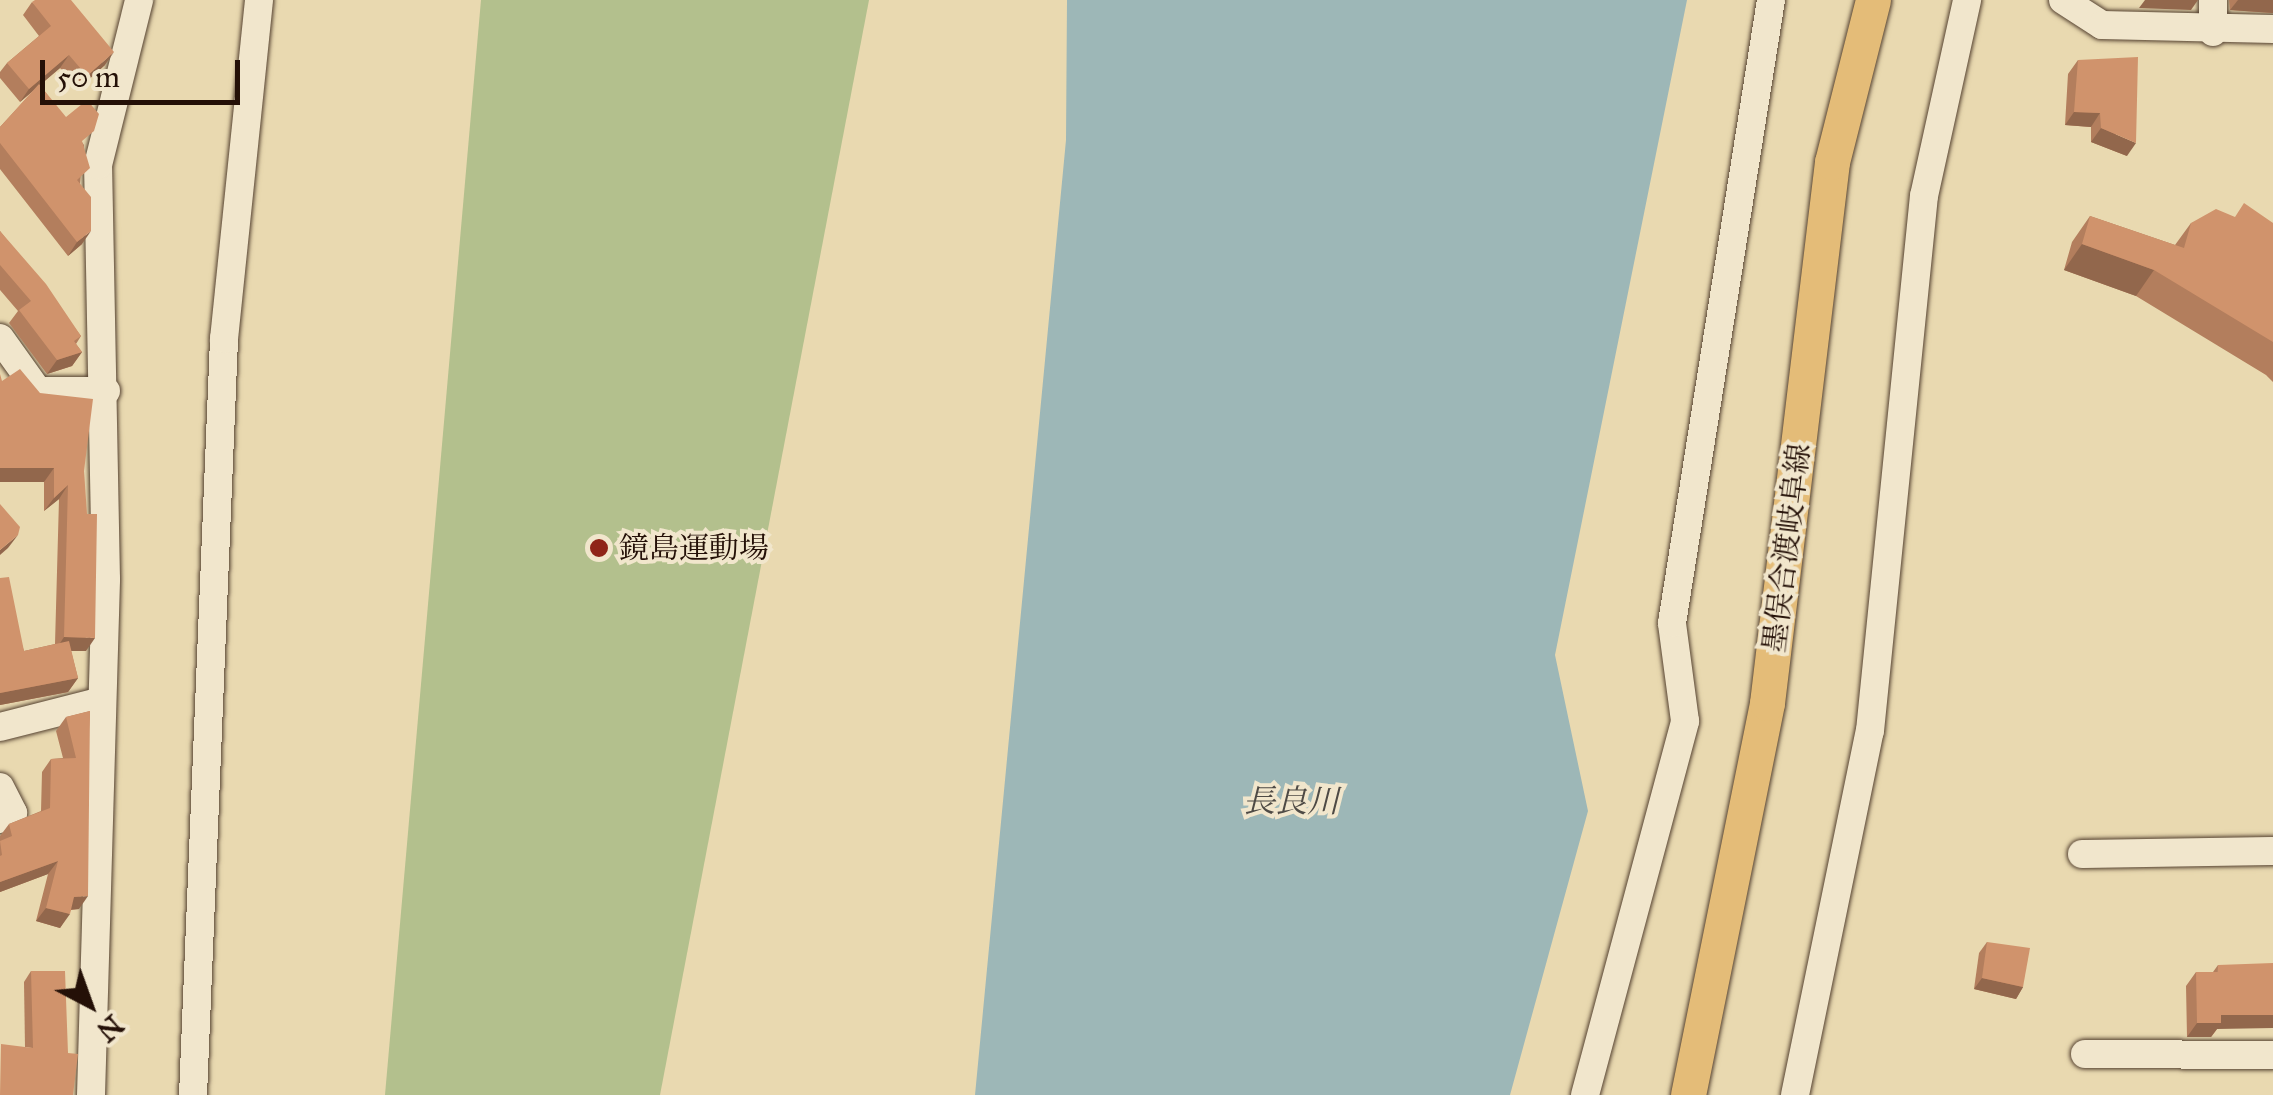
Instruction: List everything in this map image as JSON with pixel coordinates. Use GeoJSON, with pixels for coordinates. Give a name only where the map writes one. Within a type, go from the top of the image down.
{"type":"FeatureCollection","features":[{"type":"Feature","properties":{"kind":"main road","name":"墨俣合渡岐阜線"},"geometry":{"type":"LineString","coordinates":[[1688,1095],[1767,703],[1832,162],[1872,0]]}},
{"type":"Feature","properties":{"kind":"street"},"geometry":{"type":"LineString","coordinates":[[90,1095],[102,701],[106,392],[98,165],[138,0]]}},
{"type":"Feature","properties":{"kind":"street"},"geometry":{"type":"LineString","coordinates":[[193,1095],[224,339],[260,0]]}},
{"type":"Feature","properties":{"kind":"street"},"geometry":{"type":"LineString","coordinates":[[1586,1095],[1685,721],[1672,622],[1770,0]]}},
{"type":"Feature","properties":{"kind":"street"},"geometry":{"type":"LineString","coordinates":[[1794,1095],[1870,731],[1924,196],[1967,0]]}},
{"type":"Feature","properties":{"kind":"street"},"geometry":{"type":"LineString","coordinates":[[2063,0],[2102,25],[2213,32],[2273,29]]}},
{"type":"Feature","properties":{"kind":"street"},"geometry":{"type":"LineString","coordinates":[[2213,0],[2213,32]]}},
{"type":"Feature","properties":{"kind":"street"},"geometry":{"type":"LineString","coordinates":[[0,338],[38,391],[106,392]]}},
{"type":"Feature","properties":{"kind":"street"},"geometry":{"type":"LineString","coordinates":[[0,727],[102,701]]}},
{"type":"Feature","properties":{"kind":"street"},"geometry":{"type":"LineString","coordinates":[[0,787],[13,814],[0,820]]}},
{"type":"Feature","properties":{"kind":"street"},"geometry":{"type":"LineString","coordinates":[[2082,854],[2273,851]]}},
{"type":"Feature","properties":{"kind":"street"},"geometry":{"type":"LineString","coordinates":[[2085,1054],[2273,1055]]}},
{"type":"Feature","properties":{"kind":"green space","name":"鏡島運動場"},"geometry":{"type":"Polygon","coordinates":[[[481,0],[869,0],[660,1095],[385,1095],[481,0]]]}},
{"type":"Feature","properties":{"kind":"water","name":"長良川"},"geometry":{"type":"Polygon","coordinates":[[[1067,0],[1687,0],[1555,655],[1588,811],[1510,1095],[975,1095],[1066,140],[1067,0]]]}},
{"type":"Feature","properties":{"kind":"building"},"geometry":{"type":"Polygon","coordinates":[[[71,0],[114,52],[87,76],[69,55],[29,89],[7,63],[51,26],[32,2],[71,0]]]}},
{"type":"Feature","properties":{"kind":"building"},"geometry":{"type":"Polygon","coordinates":[[[2138,57],[2136,143],[2101,128],[2100,113],[2074,112],[2078,60],[2138,57]]]}},
{"type":"Feature","properties":{"kind":"building"},"geometry":{"type":"Polygon","coordinates":[[[39,84],[66,117],[87,100],[99,114],[94,131],[82,141],[90,168],[77,180],[91,197],[91,231],[77,242],[0,143],[0,127],[39,84]]]}},
{"type":"Feature","properties":{"kind":"building"},"geometry":{"type":"Polygon","coordinates":[[[2244,203],[2273,223],[2273,342],[2154,270],[2082,244],[2090,216],[2184,248],[2191,223],[2216,209],[2235,217],[2244,203]]]}},
{"type":"Feature","properties":{"kind":"building"},"geometry":{"type":"Polygon","coordinates":[[[0,231],[46,284],[81,336],[74,341],[82,352],[57,360],[19,310],[31,301],[0,265],[0,231]]]}},
{"type":"Feature","properties":{"kind":"building"},"geometry":{"type":"Polygon","coordinates":[[[20,369],[40,393],[93,399],[84,471],[87,514],[97,514],[95,638],[64,637],[68,485],[54,498],[54,468],[0,468],[0,374],[2,381],[20,369]]]}},
{"type":"Feature","properties":{"kind":"building"},"geometry":{"type":"Polygon","coordinates":[[[0,504],[20,527],[18,535],[0,550],[0,504]]]}},
{"type":"Feature","properties":{"kind":"building"},"geometry":{"type":"Polygon","coordinates":[[[9,577],[24,651],[69,641],[78,678],[0,693],[0,578],[9,577]]]}},
{"type":"Feature","properties":{"kind":"building"},"geometry":{"type":"Polygon","coordinates":[[[90,711],[88,896],[74,897],[70,914],[46,908],[58,861],[0,882],[0,841],[12,836],[9,824],[50,808],[51,759],[76,758],[66,717],[90,711]]]}},
{"type":"Feature","properties":{"kind":"building"},"geometry":{"type":"Polygon","coordinates":[[[1987,942],[2030,948],[2023,987],[1982,978],[1987,942]]]}},
{"type":"Feature","properties":{"kind":"building"},"geometry":{"type":"Polygon","coordinates":[[[2273,963],[2273,1015],[2221,1015],[2221,1023],[2197,1023],[2196,972],[2218,972],[2218,965],[2273,963]]]}},
{"type":"Feature","properties":{"kind":"building"},"geometry":{"type":"Polygon","coordinates":[[[31,971],[65,971],[68,1053],[78,1054],[73,1095],[0,1095],[1,1044],[33,1048],[31,971]]]}},
{"type":"Feature","properties":{"kind":"place","name":"鏡島運動場"},"geometry":{"type":"Point","coordinates":[599,548]}}]}
